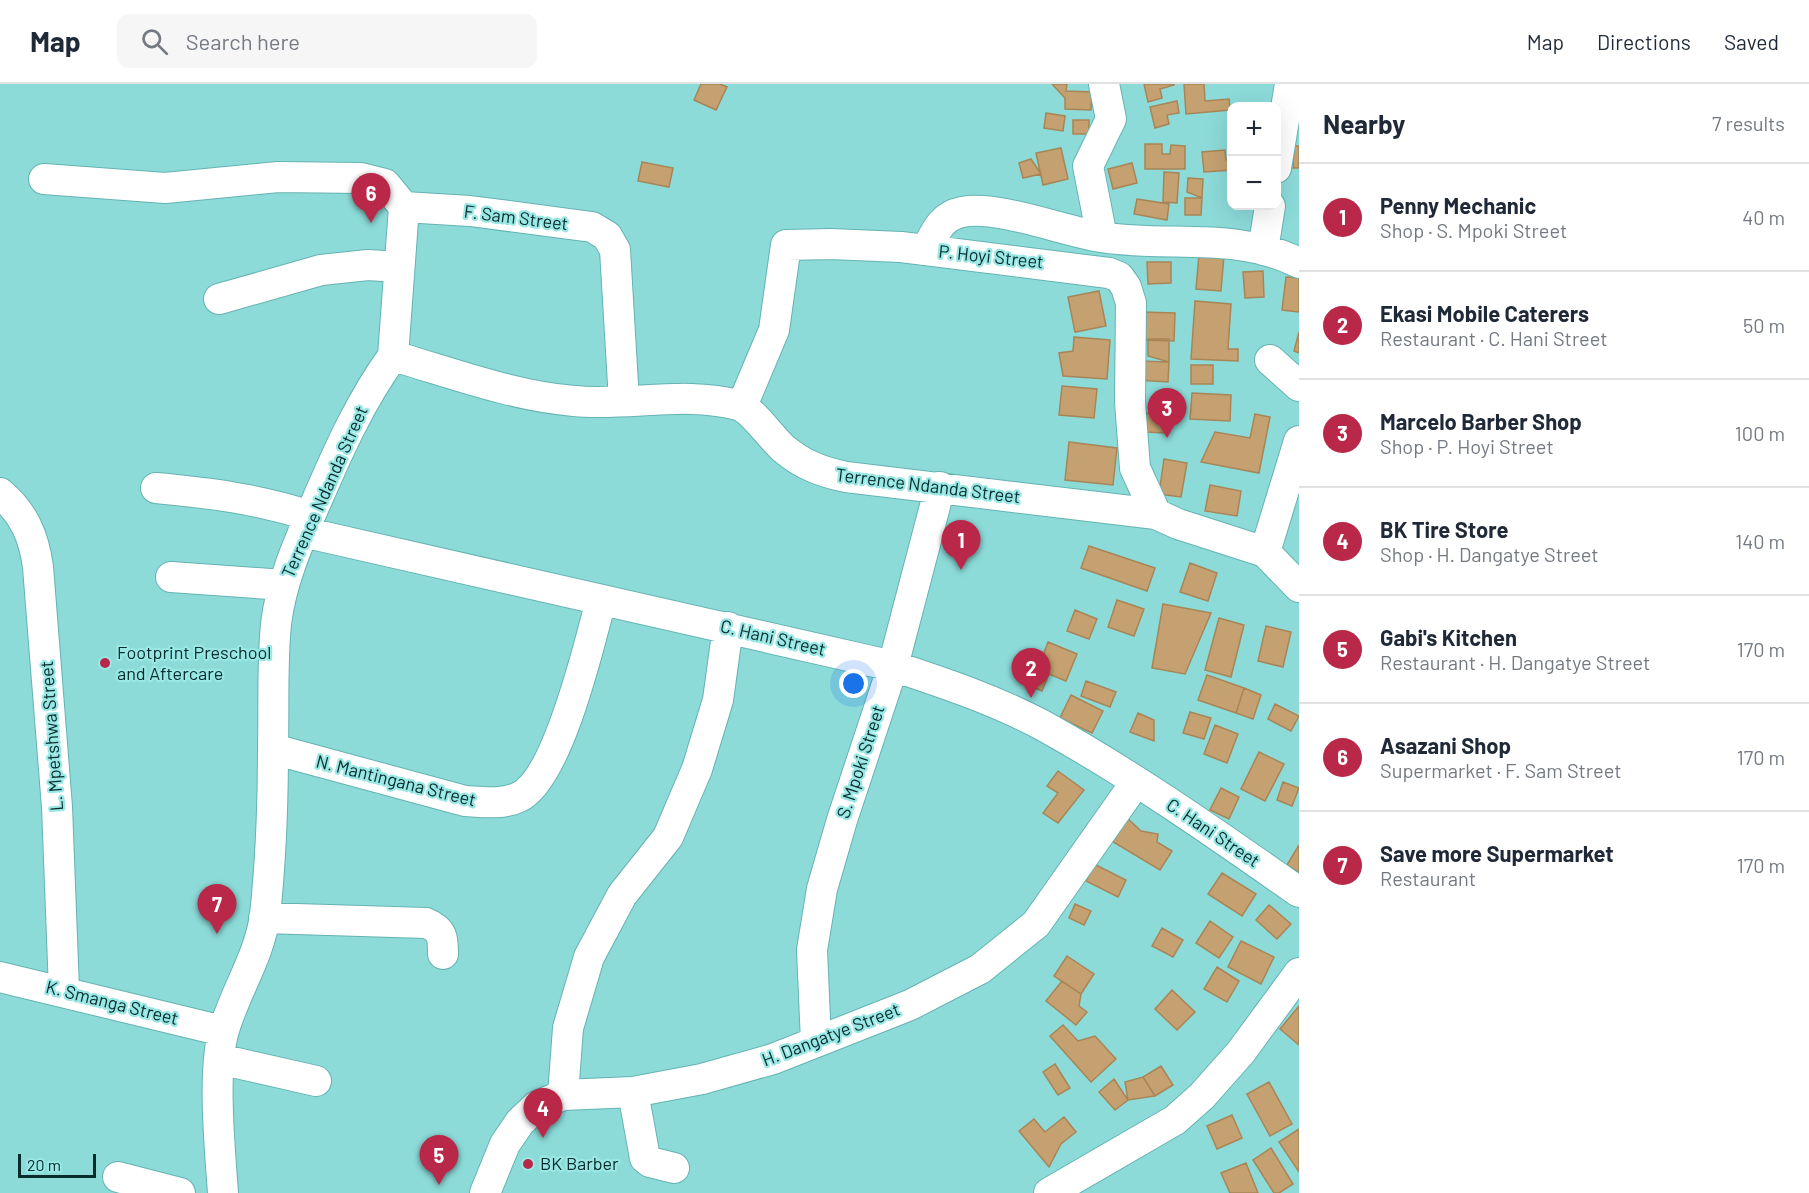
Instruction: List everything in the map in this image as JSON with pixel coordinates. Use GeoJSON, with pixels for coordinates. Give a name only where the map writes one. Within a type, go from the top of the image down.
{"type":"FeatureCollection","features":[{"type":"Feature","properties":{"kind":"street"},"geometry":{"type":"LineString","coordinates":[[1102,237],[1088,166],[1111,119],[1104,84]]}},
{"type":"Feature","properties":{"kind":"street"},"geometry":{"type":"LineString","coordinates":[[1278,156],[1290,84]]}},
{"type":"Feature","properties":{"kind":"street"},"geometry":{"type":"LineString","coordinates":[[44,178],[165,188],[278,177],[361,178],[385,184],[404,207],[393,356],[522,393],[575,401],[693,400],[742,406]]}},
{"type":"Feature","properties":{"kind":"street","name":"F. Sam Street"},"geometry":{"type":"LineString","coordinates":[[404,207],[470,211],[583,225],[600,230],[607,236],[615,250],[624,401]]}},
{"type":"Feature","properties":{"kind":"street"},"geometry":{"type":"LineString","coordinates":[[1263,250],[1269,210]]}},
{"type":"Feature","properties":{"kind":"street"},"geometry":{"type":"LineString","coordinates":[[926,250],[944,219],[962,212],[973,211],[1102,237],[1141,242],[1229,242],[1263,250],[1299,263]]}},
{"type":"Feature","properties":{"kind":"street","name":"P. Hoyi Street"},"geometry":{"type":"LineString","coordinates":[[742,406],[774,330],[786,245],[831,244],[926,250],[1087,268],[1119,277],[1126,287],[1131,303],[1130,402],[1135,468],[1156,514]]}},
{"type":"Feature","properties":{"kind":"street"},"geometry":{"type":"LineString","coordinates":[[219,299],[321,270],[368,265],[399,267]]}},
{"type":"Feature","properties":{"kind":"street","name":"Terrence Ndanda Street"},"geometry":{"type":"LineString","coordinates":[[223,1193],[219,1138],[221,1045],[248,972],[264,918],[273,749],[276,623],[284,585],[306,524],[359,410],[393,356]]}},
{"type":"Feature","properties":{"kind":"street"},"geometry":{"type":"LineString","coordinates":[[1270,360],[1299,386]]}},
{"type":"Feature","properties":{"kind":"street","name":"Terrence Ndanda Street"},"geometry":{"type":"LineString","coordinates":[[742,406],[784,449],[814,468],[846,477],[1156,514],[1178,524],[1265,552],[1299,587]]}},
{"type":"Feature","properties":{"kind":"street"},"geometry":{"type":"LineString","coordinates":[[1265,552],[1299,441]]}},
{"type":"Feature","properties":{"kind":"street","name":"S. Mpoki Street"},"geometry":{"type":"LineString","coordinates":[[816,1042],[812,950],[822,889],[842,820],[893,666],[940,487]]}},
{"type":"Feature","properties":{"kind":"street","name":"C. Hani Street"},"geometry":{"type":"LineString","coordinates":[[156,488],[222,494],[267,502],[306,524],[601,600],[893,666],[972,693],[1041,725],[1136,782],[1299,892]]}},
{"type":"Feature","properties":{"kind":"street","name":"L. Mpetshwa Street"},"geometry":{"type":"LineString","coordinates":[[0,493],[24,520],[35,543],[57,807],[64,990]]}},
{"type":"Feature","properties":{"kind":"street"},"geometry":{"type":"LineString","coordinates":[[171,577],[284,585]]}},
{"type":"Feature","properties":{"kind":"street","name":"N. Mantingana Street"},"geometry":{"type":"LineString","coordinates":[[273,749],[465,801],[496,803],[519,797],[532,788],[544,771],[560,735],[601,600]]}},
{"type":"Feature","properties":{"kind":"street"},"geometry":{"type":"LineString","coordinates":[[563,1095],[568,1028],[589,957],[622,895],[668,837],[697,769],[718,700],[728,627]]}},
{"type":"Feature","properties":{"kind":"street","name":"H. Dangatye Street"},"geometry":{"type":"LineString","coordinates":[[485,1193],[505,1144],[520,1122],[537,1106],[563,1095],[633,1092],[702,1079],[773,1059],[910,1005],[980,969],[1036,924],[1136,782]]}},
{"type":"Feature","properties":{"kind":"street"},"geometry":{"type":"LineString","coordinates":[[264,918],[426,923],[439,930],[443,937],[443,954]]}},
{"type":"Feature","properties":{"kind":"street"},"geometry":{"type":"LineString","coordinates":[[1049,1193],[1175,1120],[1202,1095],[1241,1052],[1299,973]]}},
{"type":"Feature","properties":{"kind":"street","name":"K. Smanga Street"},"geometry":{"type":"LineString","coordinates":[[0,977],[64,990],[316,1081]]}},
{"type":"Feature","properties":{"kind":"street"},"geometry":{"type":"LineString","coordinates":[[633,1092],[645,1158],[650,1162],[674,1168]]}},
{"type":"Feature","properties":{"kind":"street"},"geometry":{"type":"LineString","coordinates":[[118,1177],[180,1193]]}},
{"type":"Feature","properties":{"kind":"building"},"geometry":{"type":"Polygon","coordinates":[[[701,84],[720,84],[727,87],[716,110],[694,100],[701,84]]]}},
{"type":"Feature","properties":{"kind":"building"},"geometry":{"type":"Polygon","coordinates":[[[1052,84],[1067,84],[1066,91],[1092,92],[1091,110],[1065,109],[1065,98],[1052,84]]]}},
{"type":"Feature","properties":{"kind":"building"},"geometry":{"type":"Polygon","coordinates":[[[1144,84],[1174,85],[1160,89],[1162,98],[1148,102],[1144,84]]]}},
{"type":"Feature","properties":{"kind":"building"},"geometry":{"type":"Polygon","coordinates":[[[1184,84],[1204,84],[1205,101],[1229,99],[1227,110],[1186,114],[1184,84]]]}},
{"type":"Feature","properties":{"kind":"building"},"geometry":{"type":"Polygon","coordinates":[[[1177,101],[1179,113],[1167,115],[1169,124],[1155,128],[1150,107],[1177,101]]]}},
{"type":"Feature","properties":{"kind":"building"},"geometry":{"type":"Polygon","coordinates":[[[1046,113],[1065,116],[1063,131],[1044,128],[1046,113]]]}},
{"type":"Feature","properties":{"kind":"building"},"geometry":{"type":"Polygon","coordinates":[[[1073,120],[1089,120],[1089,134],[1073,134],[1073,120]]]}},
{"type":"Feature","properties":{"kind":"building"},"geometry":{"type":"Polygon","coordinates":[[[1145,144],[1162,144],[1162,154],[1170,154],[1171,145],[1185,146],[1185,169],[1145,169],[1145,144]]]}},
{"type":"Feature","properties":{"kind":"building"},"geometry":{"type":"Polygon","coordinates":[[[1293,146],[1299,146],[1299,168],[1293,168],[1293,146]]]}},
{"type":"Feature","properties":{"kind":"building"},"geometry":{"type":"Polygon","coordinates":[[[1061,148],[1068,179],[1043,185],[1036,153],[1061,148]]]}},
{"type":"Feature","properties":{"kind":"building"},"geometry":{"type":"Polygon","coordinates":[[[1225,150],[1227,170],[1204,172],[1202,152],[1225,150]]]}},
{"type":"Feature","properties":{"kind":"building"},"geometry":{"type":"Polygon","coordinates":[[[1031,159],[1041,174],[1023,178],[1019,163],[1031,159]]]}},
{"type":"Feature","properties":{"kind":"building"},"geometry":{"type":"Polygon","coordinates":[[[642,162],[673,168],[669,187],[638,181],[642,162]]]}},
{"type":"Feature","properties":{"kind":"building"},"geometry":{"type":"Polygon","coordinates":[[[1132,163],[1137,183],[1113,189],[1108,169],[1132,163]]]}},
{"type":"Feature","properties":{"kind":"building"},"geometry":{"type":"Polygon","coordinates":[[[1164,172],[1179,173],[1177,203],[1163,202],[1164,172]]]}},
{"type":"Feature","properties":{"kind":"building"},"geometry":{"type":"Polygon","coordinates":[[[1188,178],[1203,179],[1202,198],[1187,192],[1188,178]]]}},
{"type":"Feature","properties":{"kind":"building"},"geometry":{"type":"Polygon","coordinates":[[[1185,198],[1202,198],[1201,215],[1185,215],[1185,198]]]}},
{"type":"Feature","properties":{"kind":"building"},"geometry":{"type":"Polygon","coordinates":[[[1137,199],[1169,204],[1167,220],[1134,214],[1137,199]]]}},
{"type":"Feature","properties":{"kind":"building"},"geometry":{"type":"Polygon","coordinates":[[[1199,254],[1224,255],[1221,291],[1196,289],[1199,254]]]}},
{"type":"Feature","properties":{"kind":"building"},"geometry":{"type":"Polygon","coordinates":[[[1147,262],[1171,262],[1171,283],[1148,284],[1147,262]]]}},
{"type":"Feature","properties":{"kind":"building"},"geometry":{"type":"Polygon","coordinates":[[[1263,271],[1264,297],[1245,298],[1243,272],[1263,271]]]}},
{"type":"Feature","properties":{"kind":"building"},"geometry":{"type":"Polygon","coordinates":[[[1286,277],[1299,278],[1299,312],[1282,310],[1286,277]]]}},
{"type":"Feature","properties":{"kind":"building"},"geometry":{"type":"Polygon","coordinates":[[[1099,291],[1106,326],[1075,332],[1068,297],[1099,291]]]}},
{"type":"Feature","properties":{"kind":"building"},"geometry":{"type":"Polygon","coordinates":[[[1195,301],[1231,304],[1228,349],[1238,349],[1238,361],[1191,359],[1195,301]]]}},
{"type":"Feature","properties":{"kind":"building"},"geometry":{"type":"Polygon","coordinates":[[[1142,312],[1175,313],[1174,341],[1141,340],[1142,312]]]}},
{"type":"Feature","properties":{"kind":"building"},"geometry":{"type":"Polygon","coordinates":[[[1299,332],[1299,353],[1294,351],[1299,332]]]}},
{"type":"Feature","properties":{"kind":"building"},"geometry":{"type":"Polygon","coordinates":[[[1074,337],[1110,340],[1107,379],[1063,376],[1059,353],[1073,351],[1074,337]]]}},
{"type":"Feature","properties":{"kind":"building"},"geometry":{"type":"Polygon","coordinates":[[[1148,339],[1169,339],[1169,362],[1148,356],[1148,339]]]}},
{"type":"Feature","properties":{"kind":"building"},"geometry":{"type":"Polygon","coordinates":[[[1138,361],[1169,362],[1168,382],[1137,380],[1138,361]]]}},
{"type":"Feature","properties":{"kind":"building"},"geometry":{"type":"Polygon","coordinates":[[[1191,365],[1213,365],[1213,384],[1191,384],[1191,365]]]}},
{"type":"Feature","properties":{"kind":"building"},"geometry":{"type":"Polygon","coordinates":[[[1062,386],[1097,389],[1094,418],[1059,415],[1062,386]]]}},
{"type":"Feature","properties":{"kind":"building"},"geometry":{"type":"Polygon","coordinates":[[[1192,393],[1231,395],[1230,421],[1190,419],[1192,393]]]}},
{"type":"Feature","properties":{"kind":"building"},"geometry":{"type":"Polygon","coordinates":[[[1146,413],[1167,414],[1166,433],[1145,432],[1146,413]]]}},
{"type":"Feature","properties":{"kind":"building"},"geometry":{"type":"Polygon","coordinates":[[[1255,414],[1270,417],[1259,473],[1201,462],[1215,432],[1250,438],[1255,414]]]}},
{"type":"Feature","properties":{"kind":"building"},"geometry":{"type":"Polygon","coordinates":[[[1069,442],[1117,448],[1113,485],[1065,480],[1069,442]]]}},
{"type":"Feature","properties":{"kind":"building"},"geometry":{"type":"Polygon","coordinates":[[[1164,459],[1187,463],[1181,497],[1159,494],[1164,459]]]}},
{"type":"Feature","properties":{"kind":"building"},"geometry":{"type":"Polygon","coordinates":[[[1210,485],[1241,491],[1237,516],[1205,511],[1210,485]]]}},
{"type":"Feature","properties":{"kind":"building"},"geometry":{"type":"Polygon","coordinates":[[[1089,546],[1155,568],[1147,591],[1081,568],[1089,546]]]}},
{"type":"Feature","properties":{"kind":"building"},"geometry":{"type":"Polygon","coordinates":[[[1190,563],[1217,573],[1208,601],[1180,592],[1190,563]]]}},
{"type":"Feature","properties":{"kind":"building"},"geometry":{"type":"Polygon","coordinates":[[[1117,600],[1144,609],[1134,636],[1108,627],[1117,600]]]}},
{"type":"Feature","properties":{"kind":"building"},"geometry":{"type":"Polygon","coordinates":[[[1163,604],[1211,613],[1185,674],[1152,668],[1163,604]]]}},
{"type":"Feature","properties":{"kind":"building"},"geometry":{"type":"Polygon","coordinates":[[[1075,610],[1097,619],[1089,639],[1067,631],[1075,610]]]}},
{"type":"Feature","properties":{"kind":"building"},"geometry":{"type":"Polygon","coordinates":[[[1219,618],[1244,625],[1231,677],[1205,670],[1219,618]]]}},
{"type":"Feature","properties":{"kind":"building"},"geometry":{"type":"Polygon","coordinates":[[[1266,626],[1291,632],[1283,667],[1258,661],[1266,626]]]}},
{"type":"Feature","properties":{"kind":"building"},"geometry":{"type":"Polygon","coordinates":[[[1048,642],[1077,654],[1066,681],[1049,674],[1042,691],[1020,681],[1028,661],[1041,661],[1048,642]]]}},
{"type":"Feature","properties":{"kind":"building"},"geometry":{"type":"Polygon","coordinates":[[[1207,675],[1244,688],[1236,713],[1198,700],[1207,675]]]}},
{"type":"Feature","properties":{"kind":"building"},"geometry":{"type":"Polygon","coordinates":[[[1086,681],[1116,692],[1110,707],[1081,696],[1086,681]]]}},
{"type":"Feature","properties":{"kind":"building"},"geometry":{"type":"Polygon","coordinates":[[[1244,688],[1261,695],[1253,719],[1236,713],[1244,688]]]}},
{"type":"Feature","properties":{"kind":"building"},"geometry":{"type":"Polygon","coordinates":[[[1071,695],[1103,711],[1092,733],[1060,718],[1071,695]]]}},
{"type":"Feature","properties":{"kind":"building"},"geometry":{"type":"Polygon","coordinates":[[[1275,704],[1299,716],[1291,731],[1268,719],[1275,704]]]}},
{"type":"Feature","properties":{"kind":"building"},"geometry":{"type":"Polygon","coordinates":[[[1190,712],[1211,718],[1204,739],[1183,733],[1190,712]]]}},
{"type":"Feature","properties":{"kind":"building"},"geometry":{"type":"Polygon","coordinates":[[[1138,713],[1154,720],[1154,741],[1130,732],[1138,713]]]}},
{"type":"Feature","properties":{"kind":"building"},"geometry":{"type":"Polygon","coordinates":[[[1215,725],[1238,734],[1227,763],[1204,754],[1215,725]]]}},
{"type":"Feature","properties":{"kind":"building"},"geometry":{"type":"Polygon","coordinates":[[[1259,752],[1284,764],[1265,801],[1241,789],[1259,752]]]}},
{"type":"Feature","properties":{"kind":"building"},"geometry":{"type":"Polygon","coordinates":[[[1058,771],[1084,790],[1058,823],[1043,813],[1058,793],[1047,786],[1058,771]]]}},
{"type":"Feature","properties":{"kind":"building"},"geometry":{"type":"Polygon","coordinates":[[[1283,782],[1299,788],[1292,806],[1277,800],[1283,782]]]}},
{"type":"Feature","properties":{"kind":"building"},"geometry":{"type":"Polygon","coordinates":[[[1221,788],[1239,797],[1229,819],[1210,810],[1221,788]]]}},
{"type":"Feature","properties":{"kind":"building"},"geometry":{"type":"Polygon","coordinates":[[[1124,815],[1141,831],[1158,834],[1157,842],[1172,851],[1160,870],[1110,840],[1124,815]]]}},
{"type":"Feature","properties":{"kind":"building"},"geometry":{"type":"Polygon","coordinates":[[[1299,845],[1299,872],[1287,865],[1299,845]]]}},
{"type":"Feature","properties":{"kind":"building"},"geometry":{"type":"Polygon","coordinates":[[[1094,864],[1126,880],[1118,897],[1086,881],[1094,864]]]}},
{"type":"Feature","properties":{"kind":"building"},"geometry":{"type":"Polygon","coordinates":[[[1222,873],[1256,894],[1242,916],[1208,894],[1222,873]]]}},
{"type":"Feature","properties":{"kind":"building"},"geometry":{"type":"Polygon","coordinates":[[[1075,904],[1091,911],[1084,925],[1069,918],[1075,904]]]}},
{"type":"Feature","properties":{"kind":"building"},"geometry":{"type":"Polygon","coordinates":[[[1269,905],[1291,924],[1277,939],[1256,920],[1269,905]]]}},
{"type":"Feature","properties":{"kind":"building"},"geometry":{"type":"Polygon","coordinates":[[[1210,921],[1233,937],[1219,958],[1196,943],[1210,921]]]}},
{"type":"Feature","properties":{"kind":"building"},"geometry":{"type":"Polygon","coordinates":[[[1162,928],[1183,940],[1173,957],[1152,946],[1162,928]]]}},
{"type":"Feature","properties":{"kind":"building"},"geometry":{"type":"Polygon","coordinates":[[[1241,941],[1274,957],[1261,984],[1228,967],[1241,941]]]}},
{"type":"Feature","properties":{"kind":"building"},"geometry":{"type":"Polygon","coordinates":[[[1067,956],[1094,974],[1081,994],[1054,976],[1067,956]]]}},
{"type":"Feature","properties":{"kind":"building"},"geometry":{"type":"Polygon","coordinates":[[[1217,967],[1239,981],[1227,1002],[1204,989],[1217,967]]]}},
{"type":"Feature","properties":{"kind":"building"},"geometry":{"type":"Polygon","coordinates":[[[1062,981],[1081,994],[1079,1006],[1087,1012],[1076,1025],[1046,1001],[1062,981]]]}},
{"type":"Feature","properties":{"kind":"building"},"geometry":{"type":"Polygon","coordinates":[[[1172,990],[1195,1012],[1177,1030],[1155,1009],[1172,990]]]}},
{"type":"Feature","properties":{"kind":"building"},"geometry":{"type":"Polygon","coordinates":[[[1299,1006],[1299,1045],[1280,1029],[1299,1006]]]}},
{"type":"Feature","properties":{"kind":"building"},"geometry":{"type":"Polygon","coordinates":[[[1063,1025],[1078,1041],[1095,1036],[1116,1059],[1091,1082],[1050,1036],[1063,1025]]]}},
{"type":"Feature","properties":{"kind":"building"},"geometry":{"type":"Polygon","coordinates":[[[1055,1064],[1070,1088],[1058,1095],[1043,1072],[1055,1064]]]}},
{"type":"Feature","properties":{"kind":"building"},"geometry":{"type":"Polygon","coordinates":[[[1161,1066],[1173,1085],[1155,1096],[1143,1077],[1161,1066]]]}},
{"type":"Feature","properties":{"kind":"building"},"geometry":{"type":"Polygon","coordinates":[[[1143,1077],[1155,1096],[1128,1100],[1125,1082],[1143,1077]]]}},
{"type":"Feature","properties":{"kind":"building"},"geometry":{"type":"Polygon","coordinates":[[[1114,1079],[1128,1100],[1115,1110],[1099,1092],[1114,1079]]]}},
{"type":"Feature","properties":{"kind":"building"},"geometry":{"type":"Polygon","coordinates":[[[1269,1082],[1292,1124],[1270,1136],[1247,1094],[1269,1082]]]}},
{"type":"Feature","properties":{"kind":"building"},"geometry":{"type":"Polygon","coordinates":[[[1232,1115],[1242,1138],[1217,1149],[1207,1126],[1232,1115]]]}},
{"type":"Feature","properties":{"kind":"building"},"geometry":{"type":"Polygon","coordinates":[[[1064,1117],[1076,1132],[1061,1144],[1049,1167],[1019,1131],[1034,1119],[1045,1132],[1064,1117]]]}},
{"type":"Feature","properties":{"kind":"building"},"geometry":{"type":"Polygon","coordinates":[[[1299,1129],[1299,1172],[1279,1142],[1299,1129]]]}},
{"type":"Feature","properties":{"kind":"building"},"geometry":{"type":"Polygon","coordinates":[[[1271,1148],[1293,1184],[1279,1193],[1274,1193],[1253,1160],[1271,1148]]]}},
{"type":"Feature","properties":{"kind":"building"},"geometry":{"type":"Polygon","coordinates":[[[1246,1163],[1258,1193],[1230,1193],[1221,1173],[1246,1163]]]}},
{"type":"Feature","properties":{"kind":"place","name":"Asazani Shop"},"geometry":{"type":"Point","coordinates":[371,223]}},
{"type":"Feature","properties":{"kind":"place","name":"Marcelo Barber Shop"},"geometry":{"type":"Point","coordinates":[1167,438]}},
{"type":"Feature","properties":{"kind":"place","name":"Penny Mechanic"},"geometry":{"type":"Point","coordinates":[961,570]}},
{"type":"Feature","properties":{"kind":"place","name":"Footprint Preschool and Aftercare"},"geometry":{"type":"Point","coordinates":[105,663]}},
{"type":"Feature","properties":{"kind":"place","name":"Ekasi Mobile Caterers"},"geometry":{"type":"Point","coordinates":[1031,698]}},
{"type":"Feature","properties":{"kind":"place","name":"Save more Supermarket"},"geometry":{"type":"Point","coordinates":[217,934]}},
{"type":"Feature","properties":{"kind":"place","name":"BK Tire Store"},"geometry":{"type":"Point","coordinates":[543,1138]}},
{"type":"Feature","properties":{"kind":"place","name":"BK Barber"},"geometry":{"type":"Point","coordinates":[528,1164]}},
{"type":"Feature","properties":{"kind":"place","name":"Gabi's Kitchen"},"geometry":{"type":"Point","coordinates":[439,1185]}}]}
